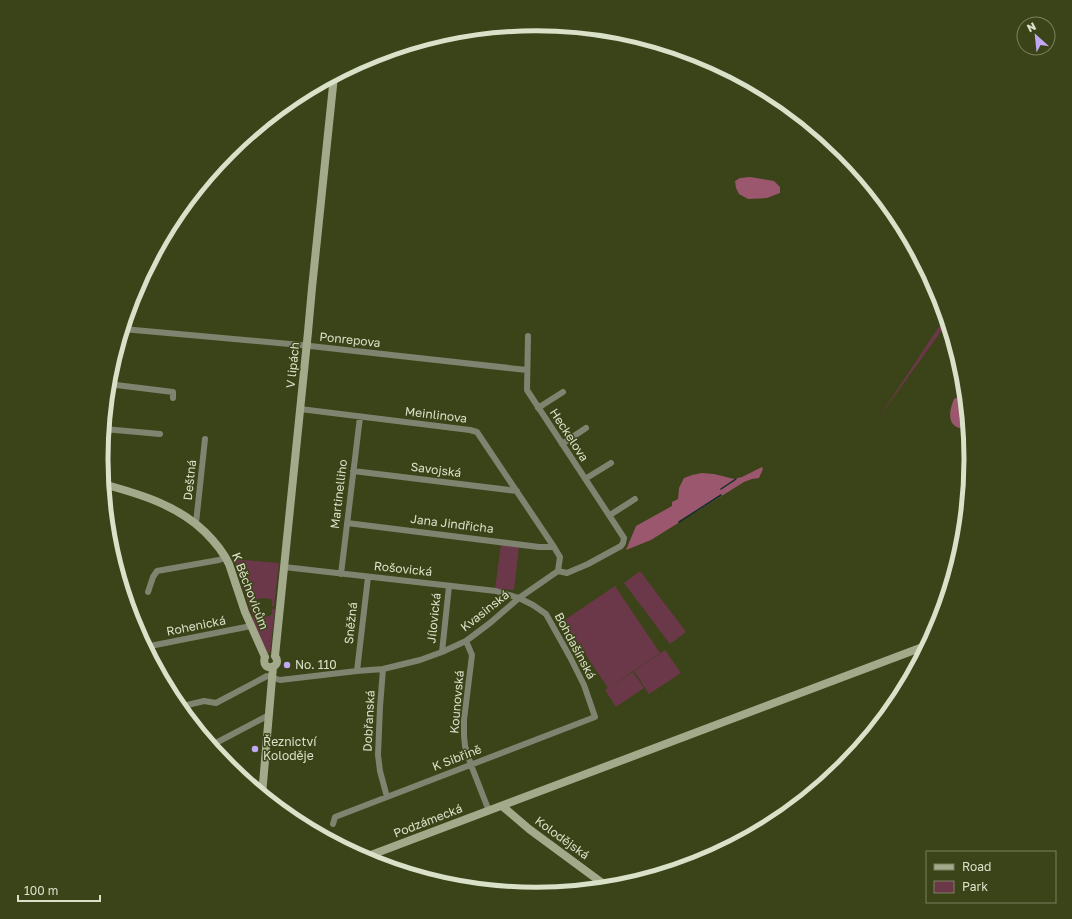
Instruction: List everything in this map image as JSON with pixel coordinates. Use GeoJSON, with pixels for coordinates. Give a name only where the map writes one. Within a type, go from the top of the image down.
{"type":"FeatureCollection","features":[{"type":"Feature","properties":{"kind":"street","name":"V lipách"},"geometry":{"type":"LineString","coordinates":[[272,672],[277,661],[275,656],[333,82]]}},
{"type":"Feature","properties":{"kind":"street","name":"Ponrepova"},"geometry":{"type":"LineString","coordinates":[[128,329],[307,346],[527,370]]}},
{"type":"Feature","properties":{"kind":"street","name":"Heckelova"},"geometry":{"type":"LineString","coordinates":[[528,336],[527,390],[624,538]]}},
{"type":"Feature","properties":{"kind":"street"},"geometry":{"type":"LineString","coordinates":[[114,385],[173,392],[173,398]]}},
{"type":"Feature","properties":{"kind":"street"},"geometry":{"type":"LineString","coordinates":[[538,408],[563,392]]}},
{"type":"Feature","properties":{"kind":"street","name":"Meinlinova"},"geometry":{"type":"LineString","coordinates":[[300,409],[475,431],[480,435],[560,557],[558,571]]}},
{"type":"Feature","properties":{"kind":"street","name":"Martinelliho"},"geometry":{"type":"LineString","coordinates":[[341,574],[360,416]]}},
{"type":"Feature","properties":{"kind":"street"},"geometry":{"type":"LineString","coordinates":[[562,444],[586,428]]}},
{"type":"Feature","properties":{"kind":"street"},"geometry":{"type":"LineString","coordinates":[[108,429],[160,434]]}},
{"type":"Feature","properties":{"kind":"street","name":"Deštná"},"geometry":{"type":"LineString","coordinates":[[196,523],[205,439]]}},
{"type":"Feature","properties":{"kind":"street"},"geometry":{"type":"LineString","coordinates":[[585,479],[611,463]]}},
{"type":"Feature","properties":{"kind":"street","name":"Savojská"},"geometry":{"type":"LineString","coordinates":[[353,471],[517,491]]}},
{"type":"Feature","properties":{"kind":"street","name":"K Běchovicům"},"geometry":{"type":"LineString","coordinates":[[108,485],[136,493],[165,504],[196,523],[216,542],[226,557],[251,626],[265,657],[264,663],[272,672]]}},
{"type":"Feature","properties":{"kind":"street"},"geometry":{"type":"LineString","coordinates":[[610,515],[635,499]]}},
{"type":"Feature","properties":{"kind":"street","name":"Jana Jindřicha"},"geometry":{"type":"LineString","coordinates":[[347,523],[539,547],[554,547]]}},
{"type":"Feature","properties":{"kind":"street","name":"Kvasinská"},"geometry":{"type":"LineString","coordinates":[[186,706],[204,702],[216,703],[272,672],[280,680],[383,669],[420,660],[442,652],[466,641],[519,598],[558,571],[566,574],[588,564],[621,546],[624,538]]}},
{"type":"Feature","properties":{"kind":"street"},"geometry":{"type":"LineString","coordinates":[[148,592],[157,571],[219,560],[226,557]]}},
{"type":"Feature","properties":{"kind":"street","name":"Rošovická"},"geometry":{"type":"LineString","coordinates":[[284,567],[499,591],[519,598]]}},
{"type":"Feature","properties":{"kind":"street","name":"Sněžná"},"geometry":{"type":"LineString","coordinates":[[357,671],[368,577]]}},
{"type":"Feature","properties":{"kind":"street","name":"Jílovická"},"geometry":{"type":"LineString","coordinates":[[442,652],[449,586]]}},
{"type":"Feature","properties":{"kind":"street","name":"Bohdašínská"},"geometry":{"type":"LineString","coordinates":[[519,598],[546,614],[584,685],[595,717]]}},
{"type":"Feature","properties":{"kind":"street","name":"Rohenická"},"geometry":{"type":"LineString","coordinates":[[151,646],[251,626]]}},
{"type":"Feature","properties":{"kind":"street","name":"Kounovská"},"geometry":{"type":"LineString","coordinates":[[466,641],[472,655],[464,720],[465,746],[489,811]]}},
{"type":"Feature","properties":{"kind":"street","name":"Podzámecká"},"geometry":{"type":"LineString","coordinates":[[372,855],[921,648]]}},
{"type":"Feature","properties":{"kind":"street"},"geometry":{"type":"LineString","coordinates":[[265,657],[269,654],[275,656]]}},
{"type":"Feature","properties":{"kind":"street","name":"Dobřanská"},"geometry":{"type":"LineString","coordinates":[[383,669],[378,755],[380,771],[387,797]]}},
{"type":"Feature","properties":{"kind":"street"},"geometry":{"type":"LineString","coordinates":[[262,789],[272,672]]}},
{"type":"Feature","properties":{"kind":"street"},"geometry":{"type":"LineString","coordinates":[[215,743],[269,715]]}},
{"type":"Feature","properties":{"kind":"street","name":"K Sibřině"},"geometry":{"type":"LineString","coordinates":[[333,824],[335,817],[595,717]]}},
{"type":"Feature","properties":{"kind":"street","name":"Kolodějská"},"geometry":{"type":"LineString","coordinates":[[502,806],[529,829],[602,883]]}},
{"type":"Feature","properties":{"kind":"green space"},"geometry":{"type":"Polygon","coordinates":[[[942,323],[944,328],[878,419],[942,323]]]}},
{"type":"Feature","properties":{"kind":"green space"},"geometry":{"type":"Polygon","coordinates":[[[501,544],[519,547],[514,590],[495,589],[501,544]]]}},
{"type":"Feature","properties":{"kind":"green space"},"geometry":{"type":"Polygon","coordinates":[[[234,559],[279,563],[274,606],[272,607],[272,600],[267,598],[259,599],[253,602],[253,615],[256,618],[270,616],[272,609],[275,609],[270,653],[267,653],[252,619],[254,618],[234,559]]]}},
{"type":"Feature","properties":{"kind":"green space"},"geometry":{"type":"Polygon","coordinates":[[[640,571],[686,632],[670,644],[624,583],[640,571]]]}},
{"type":"Feature","properties":{"kind":"green space"},"geometry":{"type":"Polygon","coordinates":[[[615,586],[660,653],[608,688],[563,621],[615,586]]]}},
{"type":"Feature","properties":{"kind":"green space"},"geometry":{"type":"Polygon","coordinates":[[[665,650],[681,673],[649,694],[634,671],[665,650]]]}},
{"type":"Feature","properties":{"kind":"green space"},"geometry":{"type":"Polygon","coordinates":[[[633,672],[644,688],[616,707],[605,690],[633,672]]]}},
{"type":"Feature","properties":{"kind":"shaded area"},"geometry":{"type":"Polygon","coordinates":[[[750,177],[774,181],[780,187],[780,193],[767,198],[748,199],[739,194],[735,181],[740,178],[750,177]]]}},
{"type":"Feature","properties":{"kind":"shaded area"},"geometry":{"type":"Polygon","coordinates":[[[960,396],[964,427],[959,428],[952,423],[950,415],[954,399],[960,396]]]}},
{"type":"Feature","properties":{"kind":"shaded area"},"geometry":{"type":"Polygon","coordinates":[[[762,467],[763,469],[759,478],[744,482],[651,540],[626,550],[636,526],[672,506],[672,502],[678,499],[679,488],[684,478],[702,473],[714,474],[734,479],[742,477],[762,467]]]}},
{"type":"Feature","properties":{"kind":"waterway"},"geometry":{"type":"LineString","coordinates":[[721,489],[736,479]]}},
{"type":"Feature","properties":{"kind":"waterway"},"geometry":{"type":"LineString","coordinates":[[679,522],[721,495]]}},
{"type":"Feature","properties":{"kind":"place","name":"No. 110"},"geometry":{"type":"Point","coordinates":[287,665]}},
{"type":"Feature","properties":{"kind":"place","name":"Řeznictví Koloděje"},"geometry":{"type":"Point","coordinates":[255,749]}}]}
